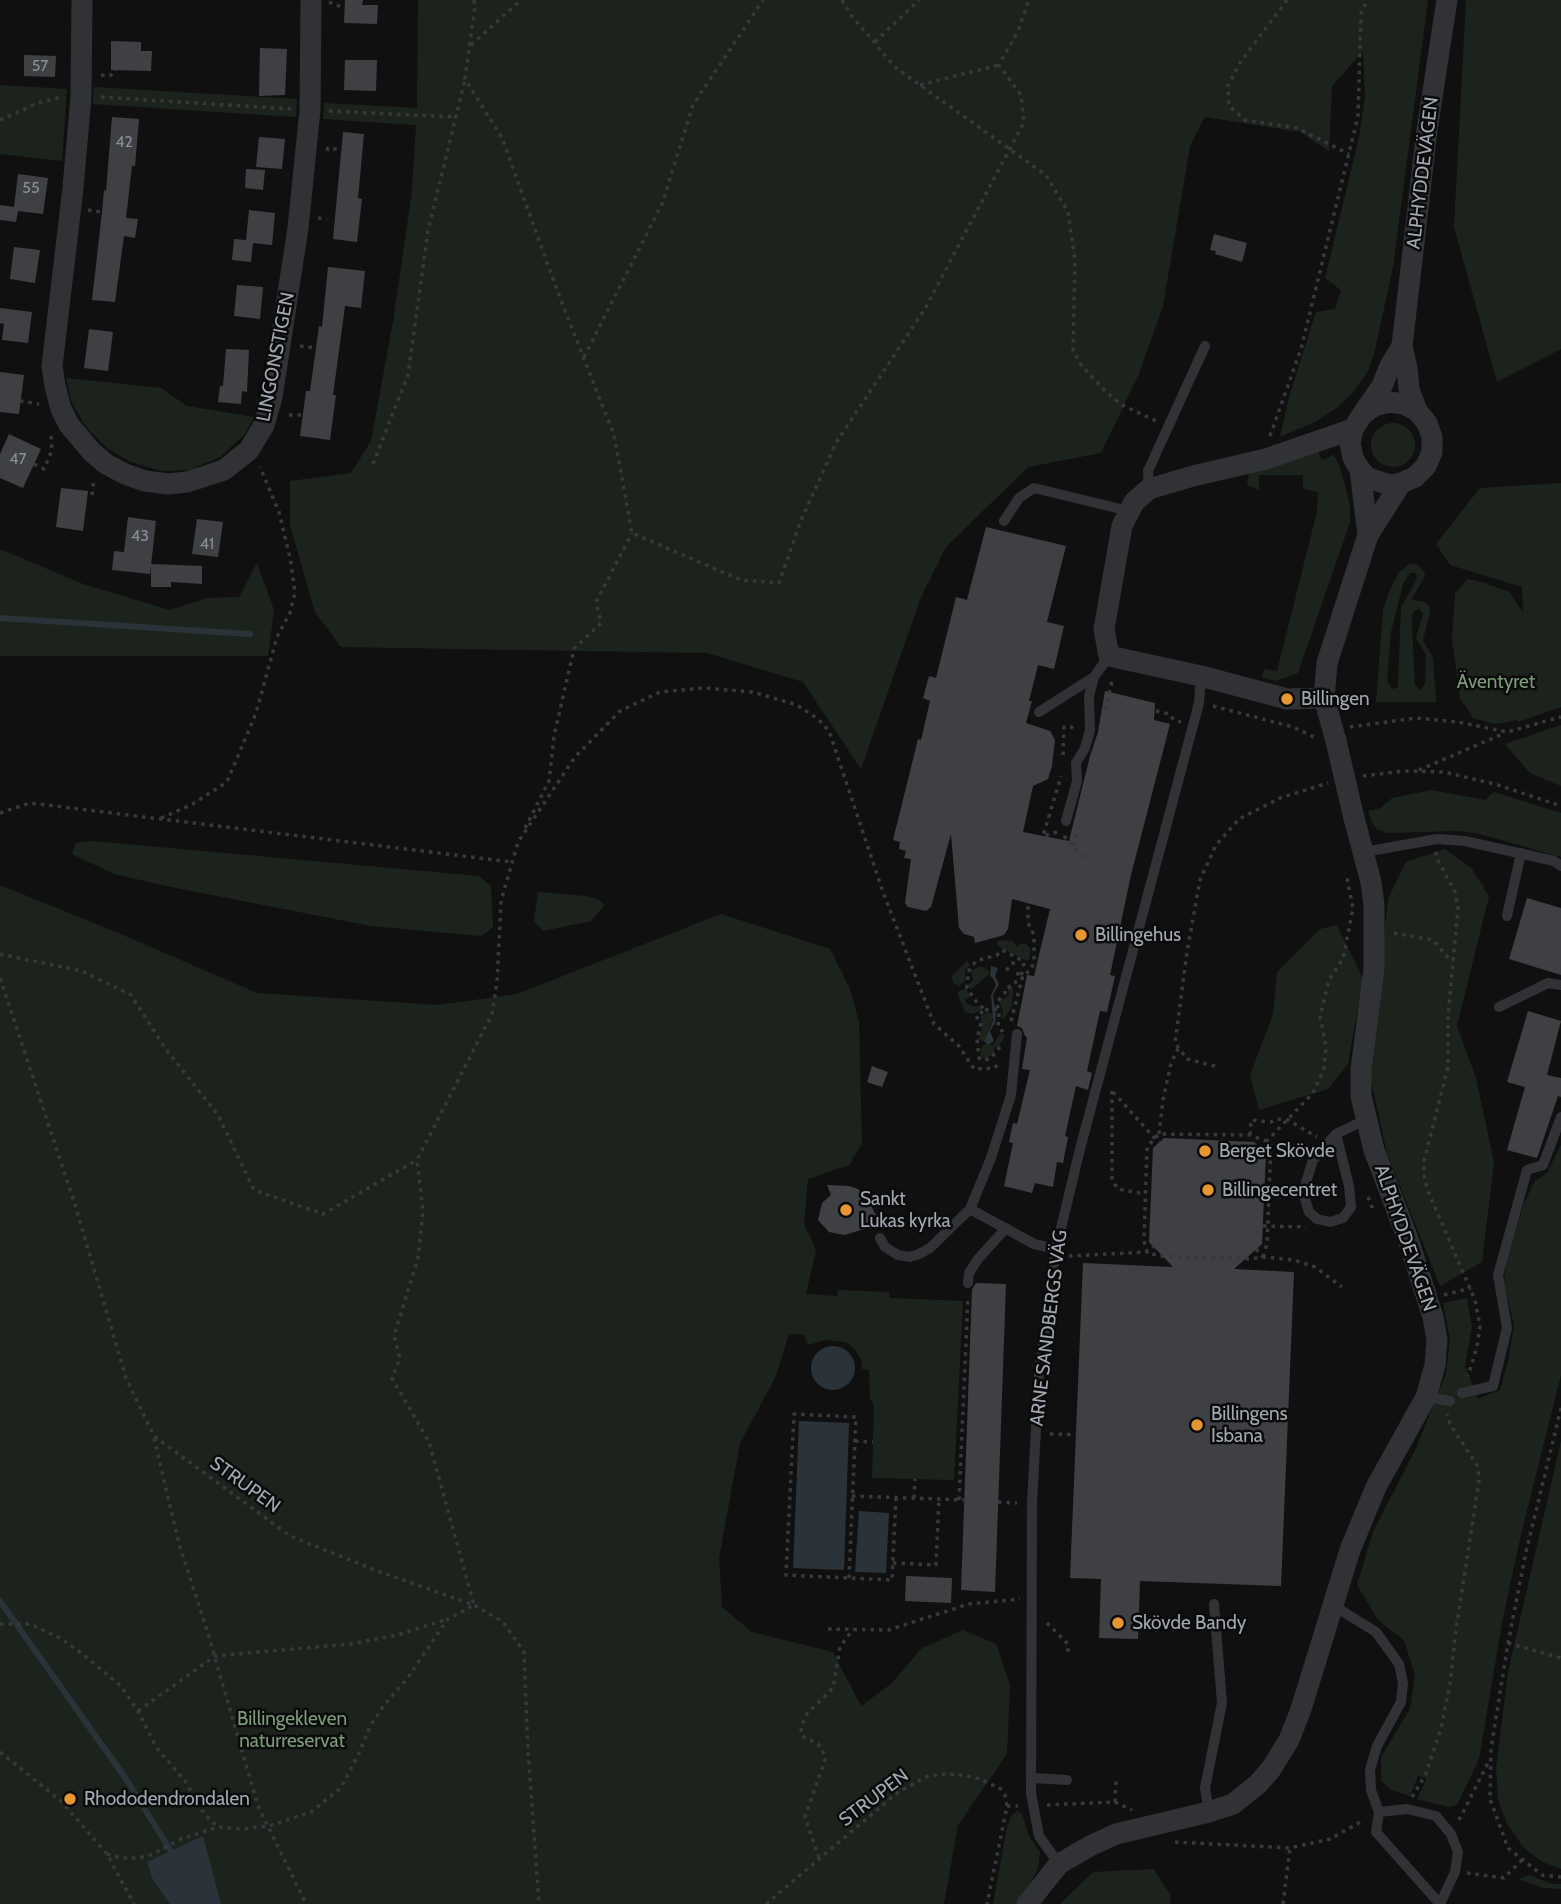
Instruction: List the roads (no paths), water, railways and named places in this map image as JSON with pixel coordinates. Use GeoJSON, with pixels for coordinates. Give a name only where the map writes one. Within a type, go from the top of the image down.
{"type":"FeatureCollection","features":[{"type":"Feature","properties":{"kind":"street","name":"LINGONSTIGEN"},"geometry":{"type":"LineString","coordinates":[[82,0],[81,97],[52,366],[55,386],[61,409],[69,425],[92,452],[106,464],[125,474],[145,481],[168,484],[187,482],[224,470],[248,450],[264,425],[272,397],[300,217],[310,110],[311,0]]}},
{"type":"Feature","properties":{"kind":"street","name":"ALPHYDDEVÄGEN"},"geometry":{"type":"LineString","coordinates":[[1417,411],[1409,389],[1402,346],[1427,130],[1447,0]]}},
{"type":"Feature","properties":{"kind":"street","name":"ALPHYDDEVÄGEN"},"geometry":{"type":"LineString","coordinates":[[1357,422],[1382,386],[1402,346]]}},
{"type":"Feature","properties":{"kind":"street"},"geometry":{"type":"LineString","coordinates":[[1324,698],[1287,699],[1109,656],[1104,628],[1122,526],[1134,502],[1149,489],[1266,459],[1357,422],[1374,406],[1389,402],[1404,404],[1417,411],[1427,423],[1432,437],[1432,452],[1426,466],[1415,477],[1401,483],[1379,482],[1368,478],[1353,458],[1350,443],[1357,422]]}},
{"type":"Feature","properties":{"kind":"street","name":"ALPHYDDEVÄGEN"},"geometry":{"type":"LineString","coordinates":[[1360,470],[1368,535]]}},
{"type":"Feature","properties":{"kind":"street","name":"ALPHYDDEVÄGEN"},"geometry":{"type":"LineString","coordinates":[[1059,1864],[1107,1838],[1233,1804],[1251,1791],[1271,1769],[1289,1740],[1350,1550],[1376,1487],[1426,1397],[1435,1365],[1437,1340],[1433,1317],[1365,1120],[1361,1096],[1361,1069],[1374,969],[1373,894],[1324,698],[1327,663],[1368,535],[1401,483]]}},
{"type":"Feature","properties":{"kind":"street"},"geometry":{"type":"LineString","coordinates":[[1027,1904],[1059,1864]]}},
{"type":"Feature","properties":{"kind":"lane"},"geometry":{"type":"LineString","coordinates":[[1149,489],[1148,471],[1205,346]]}},
{"type":"Feature","properties":{"kind":"lane"},"geometry":{"type":"LineString","coordinates":[[1004,521],[1019,498],[1034,488],[1129,511]]}},
{"type":"Feature","properties":{"kind":"lane"},"geometry":{"type":"LineString","coordinates":[[1066,821],[1077,780],[1076,764],[1085,748],[1090,730],[1089,696],[1094,677],[1109,656]]}},
{"type":"Feature","properties":{"kind":"lane","name":"ARNE SANDBERGS VÄG"},"geometry":{"type":"LineString","coordinates":[[1059,1864],[1039,1836],[1032,1805],[1034,1446],[1039,1373],[1056,1249],[1080,1149],[1199,703],[1200,676]]}},
{"type":"Feature","properties":{"kind":"lane"},"geometry":{"type":"LineString","coordinates":[[1039,712],[1094,677]]}},
{"type":"Feature","properties":{"kind":"lane"},"geometry":{"type":"LineString","coordinates":[[1364,852],[1437,839],[1465,841],[1521,853],[1554,861],[1561,866]]}},
{"type":"Feature","properties":{"kind":"lane"},"geometry":{"type":"LineString","coordinates":[[1507,916],[1521,853]]}},
{"type":"Feature","properties":{"kind":"lane"},"geometry":{"type":"LineString","coordinates":[[1499,1007],[1548,983],[1561,985]]}},
{"type":"Feature","properties":{"kind":"lane"},"geometry":{"type":"LineString","coordinates":[[880,1238],[885,1247],[898,1255],[910,1257],[930,1248],[970,1209],[991,1157],[1011,1095],[1011,1034]]}},
{"type":"Feature","properties":{"kind":"lane"},"geometry":{"type":"LineString","coordinates":[[1462,1393],[1493,1386],[1507,1328],[1498,1275],[1527,1171],[1543,1165],[1561,1117]]}},
{"type":"Feature","properties":{"kind":"lane"},"geometry":{"type":"LineString","coordinates":[[1336,1134],[1349,1186],[1351,1207],[1343,1218],[1330,1222],[1317,1219],[1308,1212],[1303,1192],[1313,1160],[1336,1134],[1365,1120]]}},
{"type":"Feature","properties":{"kind":"lane"},"geometry":{"type":"LineString","coordinates":[[970,1209],[1034,1244],[1056,1249]]}},
{"type":"Feature","properties":{"kind":"lane"},"geometry":{"type":"LineString","coordinates":[[968,1283],[969,1273],[978,1259],[1006,1228]]}},
{"type":"Feature","properties":{"kind":"lane"},"geometry":{"type":"LineString","coordinates":[[1426,1397],[1450,1401]]}},
{"type":"Feature","properties":{"kind":"lane"},"geometry":{"type":"LineString","coordinates":[[1209,1812],[1205,1788],[1222,1703],[1214,1604]]}},
{"type":"Feature","properties":{"kind":"lane"},"geometry":{"type":"LineString","coordinates":[[1334,1606],[1376,1632],[1399,1664],[1403,1683],[1401,1702],[1377,1746],[1370,1770],[1371,1790],[1379,1812],[1376,1832],[1440,1904],[1455,1872],[1458,1852],[1451,1834],[1436,1816],[1407,1809],[1379,1812]]}},
{"type":"Feature","properties":{"kind":"lane"},"geometry":{"type":"LineString","coordinates":[[1032,1778],[1067,1780]]}},
{"type":"Feature","properties":{"kind":"waterway"},"geometry":{"type":"LineString","coordinates":[[0,618],[250,634]]}},
{"type":"Feature","properties":{"kind":"waterway"},"geometry":{"type":"LineString","coordinates":[[0,1601],[126,1779],[174,1856]]}},
{"type":"Feature","properties":{"kind":"place","name":"Billingen"},"geometry":{"type":"Point","coordinates":[1287,699]}},
{"type":"Feature","properties":{"kind":"place","name":"Billingehus"},"geometry":{"type":"Point","coordinates":[1081,935]}},
{"type":"Feature","properties":{"kind":"place","name":"Berget Skövde"},"geometry":{"type":"Point","coordinates":[1205,1151]}},
{"type":"Feature","properties":{"kind":"place","name":"Billingecentret"},"geometry":{"type":"Point","coordinates":[1208,1190]}},
{"type":"Feature","properties":{"kind":"place","name":"Sankt Lukas kyrka"},"geometry":{"type":"Point","coordinates":[846,1210]}},
{"type":"Feature","properties":{"kind":"place","name":"Billingens Isbana"},"geometry":{"type":"Point","coordinates":[1197,1425]}},
{"type":"Feature","properties":{"kind":"place","name":"Skövde Bandy"},"geometry":{"type":"Point","coordinates":[1118,1623]}},
{"type":"Feature","properties":{"kind":"place","name":"Rhododendrondalen"},"geometry":{"type":"Point","coordinates":[70,1799]}},
{"type":"Feature","properties":{"kind":"park label","name":"Äventyret"},"geometry":{"type":"Point","coordinates":[1496,682]}},
{"type":"Feature","properties":{"kind":"park label","name":"Billingekleven naturreservat"},"geometry":{"type":"Point","coordinates":[292,1730]}}]}
